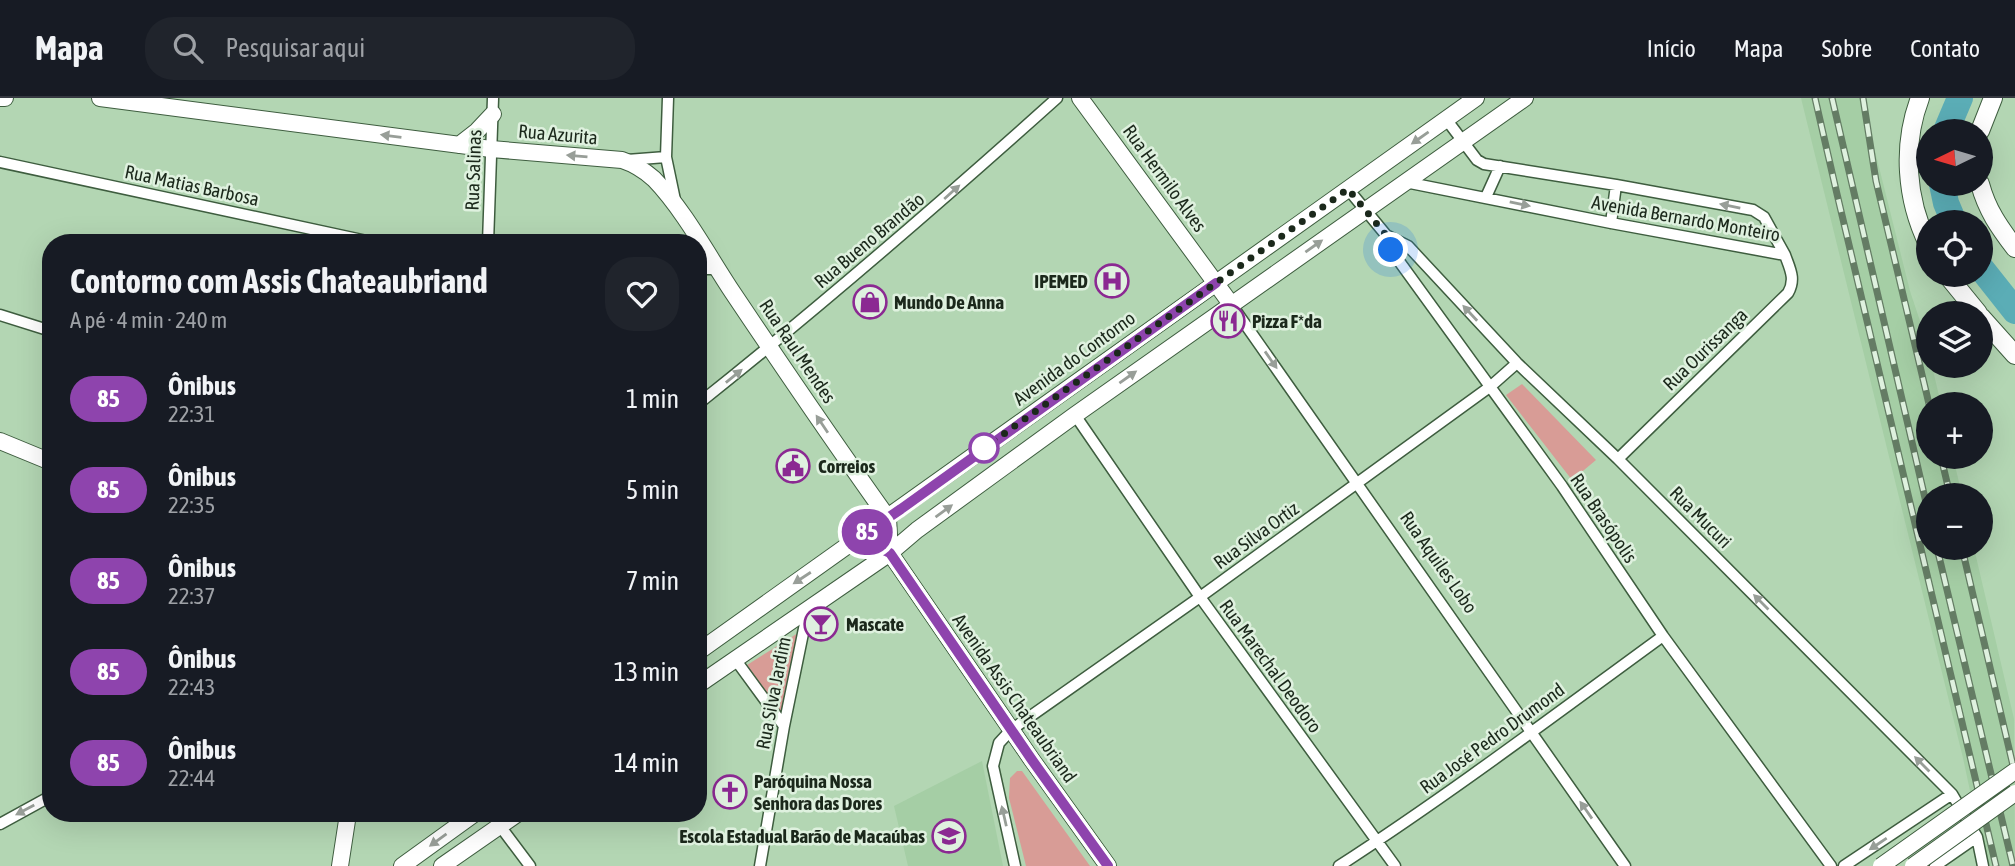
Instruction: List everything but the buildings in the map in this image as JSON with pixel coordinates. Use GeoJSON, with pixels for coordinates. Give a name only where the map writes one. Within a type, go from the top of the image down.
{"type":"FeatureCollection","features":[{"type":"Feature","properties":{"kind":"main road"},"geometry":{"type":"LineString","coordinates":[[0,98],[5,98]]}},
{"type":"Feature","properties":{"kind":"main road","name":"Rua Azurita"},"geometry":{"type":"LineString","coordinates":[[100,98],[491,149],[622,160],[642,169],[676,206]]}},
{"type":"Feature","properties":{"kind":"main road","name":"Rua Hermilo Alves"},"geometry":{"type":"LineString","coordinates":[[1080,98],[1216,283]]}},
{"type":"Feature","properties":{"kind":"main road","name":"Avenida do Contorno"},"geometry":{"type":"LineString","coordinates":[[707,641],[888,519],[1476,98]]}},
{"type":"Feature","properties":{"kind":"main road"},"geometry":{"type":"LineString","coordinates":[[707,679],[890,553],[917,530],[1075,415],[1525,98]]}},
{"type":"Feature","properties":{"kind":"main road"},"geometry":{"type":"LineString","coordinates":[[1916,211],[1909,180],[1908,155],[1911,130],[1920,98]]}},
{"type":"Feature","properties":{"kind":"main road"},"geometry":{"type":"LineString","coordinates":[[1985,119],[1993,98]]}},
{"type":"Feature","properties":{"kind":"main road"},"geometry":{"type":"LineString","coordinates":[[459,145],[477,131],[493,106]]}},
{"type":"Feature","properties":{"kind":"main road"},"geometry":{"type":"LineString","coordinates":[[1983,196],[1993,219],[2015,248]]}},
{"type":"Feature","properties":{"kind":"main road","name":"Rua Raul Mendes"},"geometry":{"type":"LineString","coordinates":[[676,206],[694,234]]}},
{"type":"Feature","properties":{"kind":"main road","name":"Rua Raul Mendes"},"geometry":{"type":"LineString","coordinates":[[707,254],[888,519]]}},
{"type":"Feature","properties":{"kind":"main road","name":"Rua Aquiles Lobo"},"geometry":{"type":"LineString","coordinates":[[1216,283],[1231,304]]}},
{"type":"Feature","properties":{"kind":"main road"},"geometry":{"type":"LineString","coordinates":[[1957,287],[1968,301]]}},
{"type":"Feature","properties":{"kind":"main road"},"geometry":{"type":"LineString","coordinates":[[1993,331],[2015,355]]}},
{"type":"Feature","properties":{"kind":"main road"},"geometry":{"type":"LineString","coordinates":[[0,441],[42,458]]}},
{"type":"Feature","properties":{"kind":"main road"},"geometry":{"type":"LineString","coordinates":[[888,519],[890,553]]}},
{"type":"Feature","properties":{"kind":"main road"},"geometry":{"type":"LineString","coordinates":[[858,538],[890,553]]}},
{"type":"Feature","properties":{"kind":"main road","name":"Avenida Assis Chateaubriand"},"geometry":{"type":"LineString","coordinates":[[890,553],[1108,866]]}},
{"type":"Feature","properties":{"kind":"main road"},"geometry":{"type":"LineString","coordinates":[[1881,866],[2015,771]]}},
{"type":"Feature","properties":{"kind":"main road"},"geometry":{"type":"LineString","coordinates":[[1913,866],[2015,793]]}},
{"type":"Feature","properties":{"kind":"main road"},"geometry":{"type":"LineString","coordinates":[[340,866],[347,822]]}},
{"type":"Feature","properties":{"kind":"main road"},"geometry":{"type":"LineString","coordinates":[[402,866],[463,822]]}},
{"type":"Feature","properties":{"kind":"main road"},"geometry":{"type":"LineString","coordinates":[[442,866],[506,822]]}},
{"type":"Feature","properties":{"kind":"street"},"geometry":{"type":"LineString","coordinates":[[668,98],[666,157],[676,206]]}},
{"type":"Feature","properties":{"kind":"street","name":"Rua Bueno Brandão"},"geometry":{"type":"LineString","coordinates":[[707,397],[920,220],[1057,98]]}},
{"type":"Feature","properties":{"kind":"street","name":"Rua Salinas"},"geometry":{"type":"LineString","coordinates":[[488,234],[493,106]]}},
{"type":"Feature","properties":{"kind":"street","name":"Avenida Bernardo Monteiro"},"geometry":{"type":"LineString","coordinates":[[1446,119],[1480,162],[1753,210],[1764,217],[1786,255]]}},
{"type":"Feature","properties":{"kind":"street","name":"Rua Azurita"},"geometry":{"type":"LineString","coordinates":[[622,160],[666,157]]}},
{"type":"Feature","properties":{"kind":"street","name":"Rua Matias Barbosa"},"geometry":{"type":"LineString","coordinates":[[0,162],[334,234]]}},
{"type":"Feature","properties":{"kind":"street"},"geometry":{"type":"LineString","coordinates":[[1486,197],[1500,166]]}},
{"type":"Feature","properties":{"kind":"street","name":"Avenida Bernardo Monteiro"},"geometry":{"type":"LineString","coordinates":[[1405,181],[1786,255]]}},
{"type":"Feature","properties":{"kind":"street"},"geometry":{"type":"LineString","coordinates":[[1611,223],[1616,185]]}},
{"type":"Feature","properties":{"kind":"street","name":"Rua Brasópolis"},"geometry":{"type":"LineString","coordinates":[[1348,189],[1386,235],[1391,250],[1562,486],[1663,636],[1831,866]]}},
{"type":"Feature","properties":{"kind":"street","name":"Rua Mucuri"},"geometry":{"type":"LineString","coordinates":[[1386,235],[1408,246],[1517,363],[1618,459],[1952,794],[1977,837],[1983,866]]}},
{"type":"Feature","properties":{"kind":"street","name":"Rua Ourissanga"},"geometry":{"type":"LineString","coordinates":[[1618,459],[1788,293],[1793,278],[1786,255]]}},
{"type":"Feature","properties":{"kind":"street"},"geometry":{"type":"LineString","coordinates":[[707,269],[717,270]]}},
{"type":"Feature","properties":{"kind":"street","name":"Rua Aquiles Lobo"},"geometry":{"type":"LineString","coordinates":[[1231,304],[1625,866]]}},
{"type":"Feature","properties":{"kind":"street"},"geometry":{"type":"LineString","coordinates":[[0,315],[42,328]]}},
{"type":"Feature","properties":{"kind":"street","name":"Rua Silva Ortiz"},"geometry":{"type":"LineString","coordinates":[[1011,730],[1491,386],[1517,363]]}},
{"type":"Feature","properties":{"kind":"street","name":"Rua Marechal Deodoro"},"geometry":{"type":"LineString","coordinates":[[1075,415],[1200,597],[1395,866]]}},
{"type":"Feature","properties":{"kind":"street","name":"Rua Silva Jardim"},"geometry":{"type":"LineString","coordinates":[[760,866],[784,726],[808,609]]}},
{"type":"Feature","properties":{"kind":"street","name":"Rua José Pedro Drumond"},"geometry":{"type":"LineString","coordinates":[[1339,866],[1663,636]]}},
{"type":"Feature","properties":{"kind":"street"},"geometry":{"type":"LineString","coordinates":[[735,659],[784,726]]}},
{"type":"Feature","properties":{"kind":"street"},"geometry":{"type":"LineString","coordinates":[[1011,730],[999,743],[993,766],[1015,866]]}},
{"type":"Feature","properties":{"kind":"street"},"geometry":{"type":"LineString","coordinates":[[1844,866],[1952,794]]}},
{"type":"Feature","properties":{"kind":"street"},"geometry":{"type":"LineString","coordinates":[[0,824],[42,801]]}},
{"type":"Feature","properties":{"kind":"street"},"geometry":{"type":"LineString","coordinates":[[500,826],[530,866]]}},
{"type":"Feature","properties":{"kind":"street"},"geometry":{"type":"LineString","coordinates":[[1935,866],[1977,837]]}},
{"type":"Feature","properties":{"kind":"shaded area"},"geometry":{"type":"Polygon","coordinates":[[[1801,98],[1860,98],[1870,131],[1916,309],[1916,378],[1935,378],[1938,392],[1916,392],[1916,469],[1956,469],[1959,483],[1916,483],[1916,560],[1977,560],[2014,719],[2015,866],[1986,866],[1963,758],[1801,98]]]}},
{"type":"Feature","properties":{"kind":"shaded area"},"geometry":{"type":"Polygon","coordinates":[[[1522,384],[1596,460],[1572,480],[1506,395],[1522,384]]]}},
{"type":"Feature","properties":{"kind":"shaded area"},"geometry":{"type":"Polygon","coordinates":[[[798,633],[781,713],[747,665],[798,633]]]}},
{"type":"Feature","properties":{"kind":"shaded area","name":"Escola Estadual Barão de Macaúbas"},"geometry":{"type":"Polygon","coordinates":[[[982,761],[1003,866],[908,866],[894,806],[982,761]]]}},
{"type":"Feature","properties":{"kind":"shaded area"},"geometry":{"type":"Polygon","coordinates":[[[1017,771],[1022,771],[1090,866],[1026,866],[1009,798],[1010,778],[1017,771]]]}},
{"type":"Feature","properties":{"kind":"waterway"},"geometry":{"type":"LineString","coordinates":[[1951,119],[1960,98]]}},
{"type":"Feature","properties":{"kind":"waterway"},"geometry":{"type":"LineString","coordinates":[[1945,196],[1949,210]]}},
{"type":"Feature","properties":{"kind":"waterway"},"geometry":{"type":"LineString","coordinates":[[1993,283],[2015,311]]}},
{"type":"Feature","properties":{"kind":"railway"},"geometry":{"type":"LineString","coordinates":[[1815,98],[1996,866]]}},
{"type":"Feature","properties":{"kind":"railway"},"geometry":{"type":"LineString","coordinates":[[1832,98],[1921,483]]}},
{"type":"Feature","properties":{"kind":"railway"},"geometry":{"type":"LineString","coordinates":[[1863,98],[1876,181],[1926,392]]}},
{"type":"Feature","properties":{"kind":"railway"},"geometry":{"type":"LineString","coordinates":[[1944,469],[1947,483]]}},
{"type":"Feature","properties":{"kind":"railway"},"geometry":{"type":"LineString","coordinates":[[1940,560],[2013,866]]}},
{"type":"Feature","properties":{"kind":"railway"},"geometry":{"type":"LineString","coordinates":[[1965,560],[2015,774]]}},
{"type":"Feature","properties":{"kind":"bus line","name":"85"},"geometry":{"type":"LineString","coordinates":[[1108,866],[890,553],[858,538],[1216,283]]}},
{"type":"Feature","properties":{"kind":"place","name":"IPEMED"},"geometry":{"type":"Point","coordinates":[1112,281]}},
{"type":"Feature","properties":{"kind":"place","name":"Mundo De Anna"},"geometry":{"type":"Point","coordinates":[870,302]}},
{"type":"Feature","properties":{"kind":"place","name":"Pizza F*da"},"geometry":{"type":"Point","coordinates":[1228,321]}},
{"type":"Feature","properties":{"kind":"place","name":"Correios"},"geometry":{"type":"Point","coordinates":[793,466]}},
{"type":"Feature","properties":{"kind":"place","name":"Mascate"},"geometry":{"type":"Point","coordinates":[821,624]}},
{"type":"Feature","properties":{"kind":"place","name":"Paróquina Nossa Senhora das Dores"},"geometry":{"type":"Point","coordinates":[730,792]}},
{"type":"Feature","properties":{"kind":"place","name":"Escola Estadual Barão de Macaúbas"},"geometry":{"type":"Point","coordinates":[949,836]}},
{"type":"Feature","properties":{"kind":"route"},"geometry":{"type":"LineString","coordinates":[[984,448],[1348,189],[1386,235],[1391,250]]}}]}
